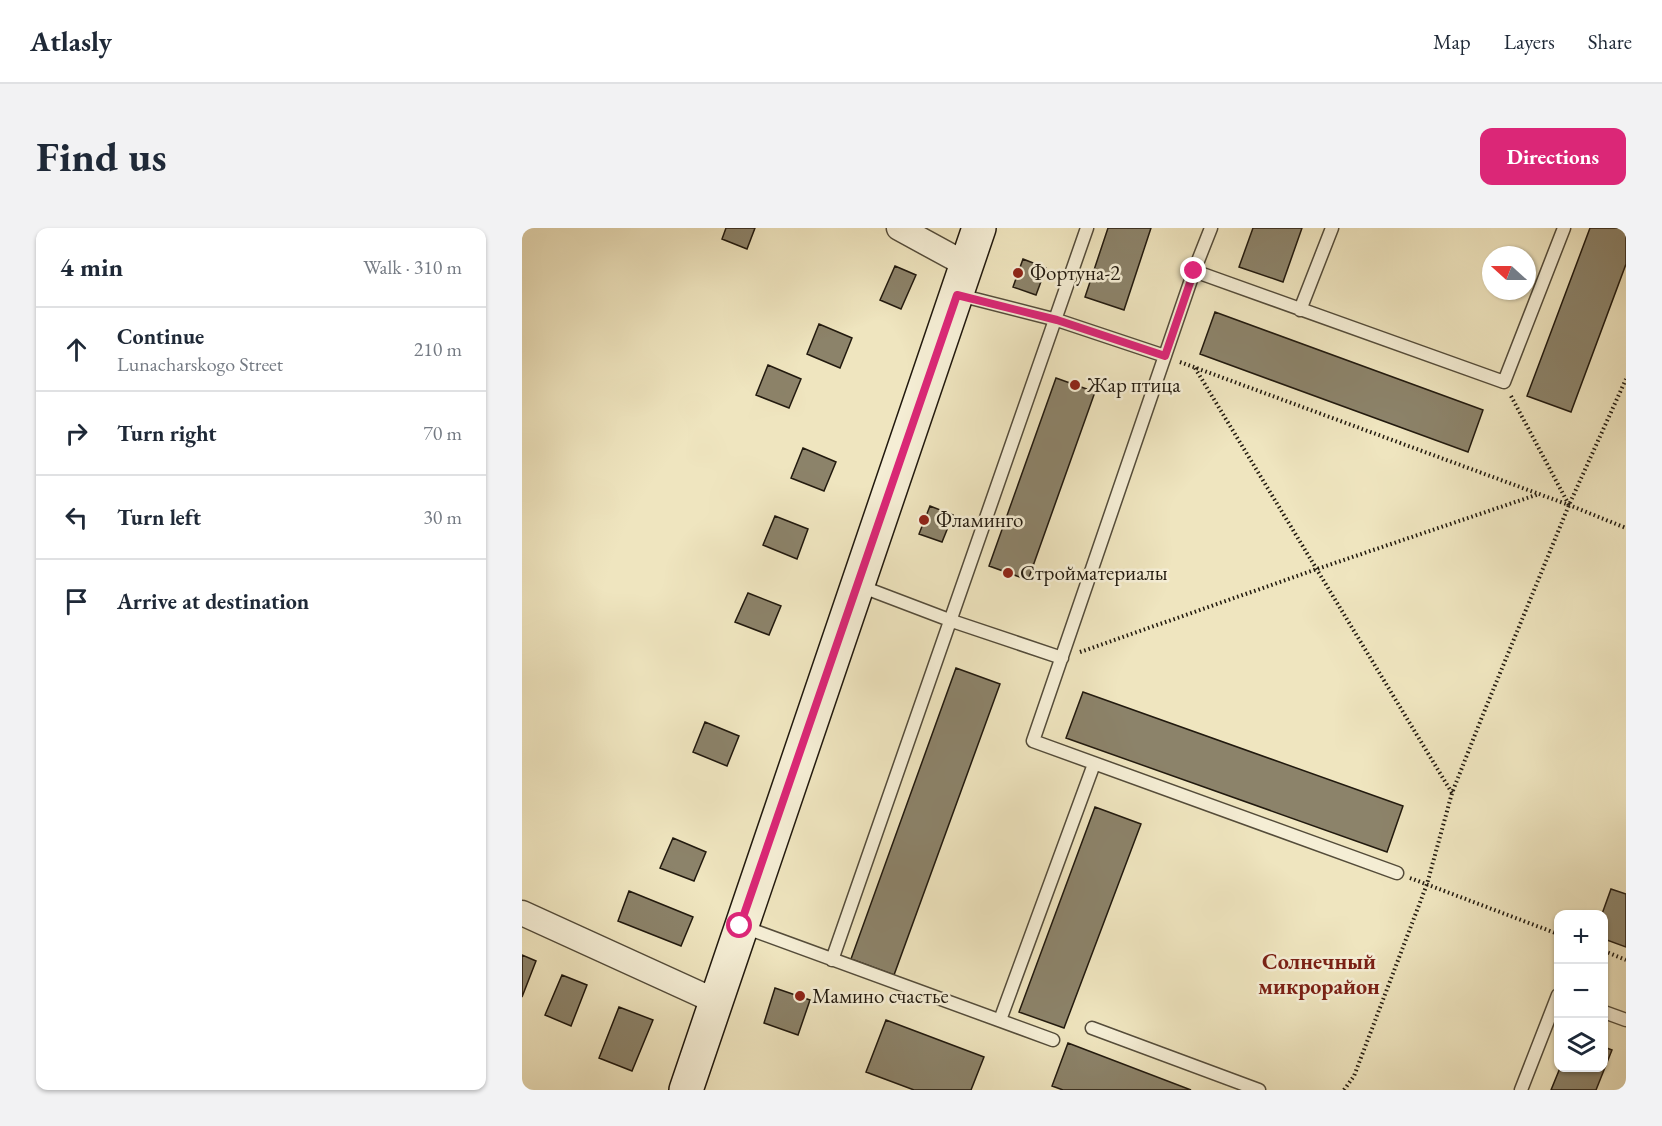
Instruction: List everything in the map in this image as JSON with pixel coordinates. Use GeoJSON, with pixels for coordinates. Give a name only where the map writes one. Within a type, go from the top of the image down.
{"type":"FeatureCollection","features":[{"type":"Feature","properties":{"kind":"street"},"geometry":{"type":"LineString","coordinates":[[899,228],[962,280]]}},
{"type":"Feature","properties":{"kind":"street"},"geometry":{"type":"LineString","coordinates":[[686,1090],[979,228]]}},
{"type":"Feature","properties":{"kind":"street"},"geometry":{"type":"LineString","coordinates":[[522,913],[715,1001]]}},
{"type":"Feature","properties":{"kind":"lane"},"geometry":{"type":"LineString","coordinates":[[832,960],[1088,228]]}},
{"type":"Feature","properties":{"kind":"lane"},"geometry":{"type":"LineString","coordinates":[[1210,228],[1033,741],[1397,873]]}},
{"type":"Feature","properties":{"kind":"lane"},"geometry":{"type":"LineString","coordinates":[[1300,310],[1332,228]]}},
{"type":"Feature","properties":{"kind":"lane"},"geometry":{"type":"LineString","coordinates":[[1194,271],[1504,382],[1564,228]]}},
{"type":"Feature","properties":{"kind":"lane"},"geometry":{"type":"LineString","coordinates":[[962,280],[1057,320],[1165,356]]}},
{"type":"Feature","properties":{"kind":"lane"},"geometry":{"type":"LineString","coordinates":[[857,585],[952,621],[1062,658]]}},
{"type":"Feature","properties":{"kind":"lane"},"geometry":{"type":"LineString","coordinates":[[1000,1020],[1094,764]]}},
{"type":"Feature","properties":{"kind":"lane"},"geometry":{"type":"LineString","coordinates":[[740,926],[1053,1040]]}},
{"type":"Feature","properties":{"kind":"lane"},"geometry":{"type":"LineString","coordinates":[[1521,1090],[1554,1005]]}},
{"type":"Feature","properties":{"kind":"lane"},"geometry":{"type":"LineString","coordinates":[[1608,1013],[1626,1020]]}},
{"type":"Feature","properties":{"kind":"lane"},"geometry":{"type":"LineString","coordinates":[[1092,1028],[1259,1090]]}},
{"type":"Feature","properties":{"kind":"path"},"geometry":{"type":"LineString","coordinates":[[1165,356],[1626,528]]}},
{"type":"Feature","properties":{"kind":"path"},"geometry":{"type":"LineString","coordinates":[[1195,368],[1452,793]]}},
{"type":"Feature","properties":{"kind":"path"},"geometry":{"type":"LineString","coordinates":[[1344,1090],[1354,1076],[1428,884],[1452,793],[1569,505],[1626,379]]}},
{"type":"Feature","properties":{"kind":"path"},"geometry":{"type":"LineString","coordinates":[[1504,382],[1569,505]]}},
{"type":"Feature","properties":{"kind":"path"},"geometry":{"type":"LineString","coordinates":[[1062,658],[1539,494]]}},
{"type":"Feature","properties":{"kind":"path"},"geometry":{"type":"LineString","coordinates":[[1397,873],[1554,932]]}},
{"type":"Feature","properties":{"kind":"path"},"geometry":{"type":"LineString","coordinates":[[1608,953],[1626,960]]}},
{"type":"Feature","properties":{"kind":"building"},"geometry":{"type":"Polygon","coordinates":[[[726,228],[755,228],[747,249],[722,239],[726,228]]]}},
{"type":"Feature","properties":{"kind":"building"},"geometry":{"type":"Polygon","coordinates":[[[1108,228],[1151,228],[1124,310],[1085,297],[1108,228]]]}},
{"type":"Feature","properties":{"kind":"building"},"geometry":{"type":"Polygon","coordinates":[[[1253,228],[1302,228],[1283,282],[1239,267],[1253,228]]]}},
{"type":"Feature","properties":{"kind":"building"},"geometry":{"type":"Polygon","coordinates":[[[1590,228],[1626,228],[1626,264],[1571,412],[1527,396],[1590,228]]]}},
{"type":"Feature","properties":{"kind":"building"},"geometry":{"type":"Polygon","coordinates":[[[1023,259],[1046,268],[1036,295],[1013,287],[1023,259]]]}},
{"type":"Feature","properties":{"kind":"building"},"geometry":{"type":"Polygon","coordinates":[[[895,266],[916,275],[901,309],[880,300],[895,266]]]}},
{"type":"Feature","properties":{"kind":"building"},"geometry":{"type":"Polygon","coordinates":[[[1215,312],[1483,410],[1468,452],[1200,354],[1215,312]]]}},
{"type":"Feature","properties":{"kind":"building"},"geometry":{"type":"Polygon","coordinates":[[[819,324],[852,338],[840,368],[807,354],[819,324]]]}},
{"type":"Feature","properties":{"kind":"building"},"geometry":{"type":"Polygon","coordinates":[[[768,365],[801,379],[789,408],[756,395],[768,365]]]}},
{"type":"Feature","properties":{"kind":"building"},"geometry":{"type":"Polygon","coordinates":[[[1056,378],[1095,392],[1028,580],[989,566],[1056,378]]]}},
{"type":"Feature","properties":{"kind":"building"},"geometry":{"type":"Polygon","coordinates":[[[803,448],[836,462],[824,491],[791,478],[803,448]]]}},
{"type":"Feature","properties":{"kind":"building"},"geometry":{"type":"Polygon","coordinates":[[[930,506],[953,515],[942,542],[919,534],[930,506]]]}},
{"type":"Feature","properties":{"kind":"building"},"geometry":{"type":"Polygon","coordinates":[[[775,516],[808,529],[797,559],[763,545],[775,516]]]}},
{"type":"Feature","properties":{"kind":"building"},"geometry":{"type":"Polygon","coordinates":[[[748,593],[781,606],[769,635],[735,622],[748,593]]]}},
{"type":"Feature","properties":{"kind":"building"},"geometry":{"type":"Polygon","coordinates":[[[956,668],[1000,684],[894,975],[851,959],[956,668]]]}},
{"type":"Feature","properties":{"kind":"building"},"geometry":{"type":"Polygon","coordinates":[[[1083,692],[1403,806],[1387,852],[1066,738],[1083,692]]]}},
{"type":"Feature","properties":{"kind":"building"},"geometry":{"type":"Polygon","coordinates":[[[705,722],[739,736],[727,766],[693,752],[705,722]]]}},
{"type":"Feature","properties":{"kind":"building"},"geometry":{"type":"Polygon","coordinates":[[[1095,807],[1141,824],[1064,1028],[1019,1012],[1095,807]]]}},
{"type":"Feature","properties":{"kind":"building"},"geometry":{"type":"Polygon","coordinates":[[[673,838],[706,852],[694,881],[660,868],[673,838]]]}},
{"type":"Feature","properties":{"kind":"building"},"geometry":{"type":"Polygon","coordinates":[[[1611,889],[1626,894],[1626,947],[1608,940],[1608,910],[1603,910],[1611,889]]]}},
{"type":"Feature","properties":{"kind":"building"},"geometry":{"type":"Polygon","coordinates":[[[629,891],[693,917],[681,946],[618,921],[629,891]]]}},
{"type":"Feature","properties":{"kind":"building"},"geometry":{"type":"Polygon","coordinates":[[[522,955],[536,961],[522,997],[522,955]]]}},
{"type":"Feature","properties":{"kind":"building"},"geometry":{"type":"Polygon","coordinates":[[[562,975],[587,985],[571,1026],[545,1015],[562,975]]]}},
{"type":"Feature","properties":{"kind":"building"},"geometry":{"type":"Polygon","coordinates":[[[775,988],[810,1000],[798,1035],[764,1023],[775,988]]]}},
{"type":"Feature","properties":{"kind":"building"},"geometry":{"type":"Polygon","coordinates":[[[619,1007],[653,1020],[632,1071],[599,1058],[619,1007]]]}},
{"type":"Feature","properties":{"kind":"building"},"geometry":{"type":"Polygon","coordinates":[[[886,1020],[984,1057],[971,1090],[914,1090],[866,1072],[886,1020]]]}},
{"type":"Feature","properties":{"kind":"building"},"geometry":{"type":"Polygon","coordinates":[[[1068,1043],[1191,1090],[1063,1090],[1052,1086],[1068,1043]]]}},
{"type":"Feature","properties":{"kind":"building"},"geometry":{"type":"Polygon","coordinates":[[[1608,1048],[1612,1050],[1608,1060],[1608,1048]]]}},
{"type":"Feature","properties":{"kind":"building"},"geometry":{"type":"Polygon","coordinates":[[[1558,1072],[1603,1072],[1596,1090],[1551,1090],[1558,1072]]]}},
{"type":"Feature","properties":{"kind":"place","name":"Фортуна-2"},"geometry":{"type":"Point","coordinates":[1018,273]}},
{"type":"Feature","properties":{"kind":"place","name":"Жар птица"},"geometry":{"type":"Point","coordinates":[1075,385]}},
{"type":"Feature","properties":{"kind":"place","name":"Фламинго"},"geometry":{"type":"Point","coordinates":[924,520]}},
{"type":"Feature","properties":{"kind":"place","name":"Стройматериалы"},"geometry":{"type":"Point","coordinates":[1008,573]}},
{"type":"Feature","properties":{"kind":"place","name":"Мамино счастье"},"geometry":{"type":"Point","coordinates":[800,996]}},
{"type":"Feature","properties":{"kind":"district","name":"Солнечный микрорайон"},"geometry":{"type":"Point","coordinates":[1319,974]}},
{"type":"Feature","properties":{"kind":"route"},"geometry":{"type":"LineString","coordinates":[[740,926],[957,295],[1057,320],[1165,356],[1194,271]]}}]}
